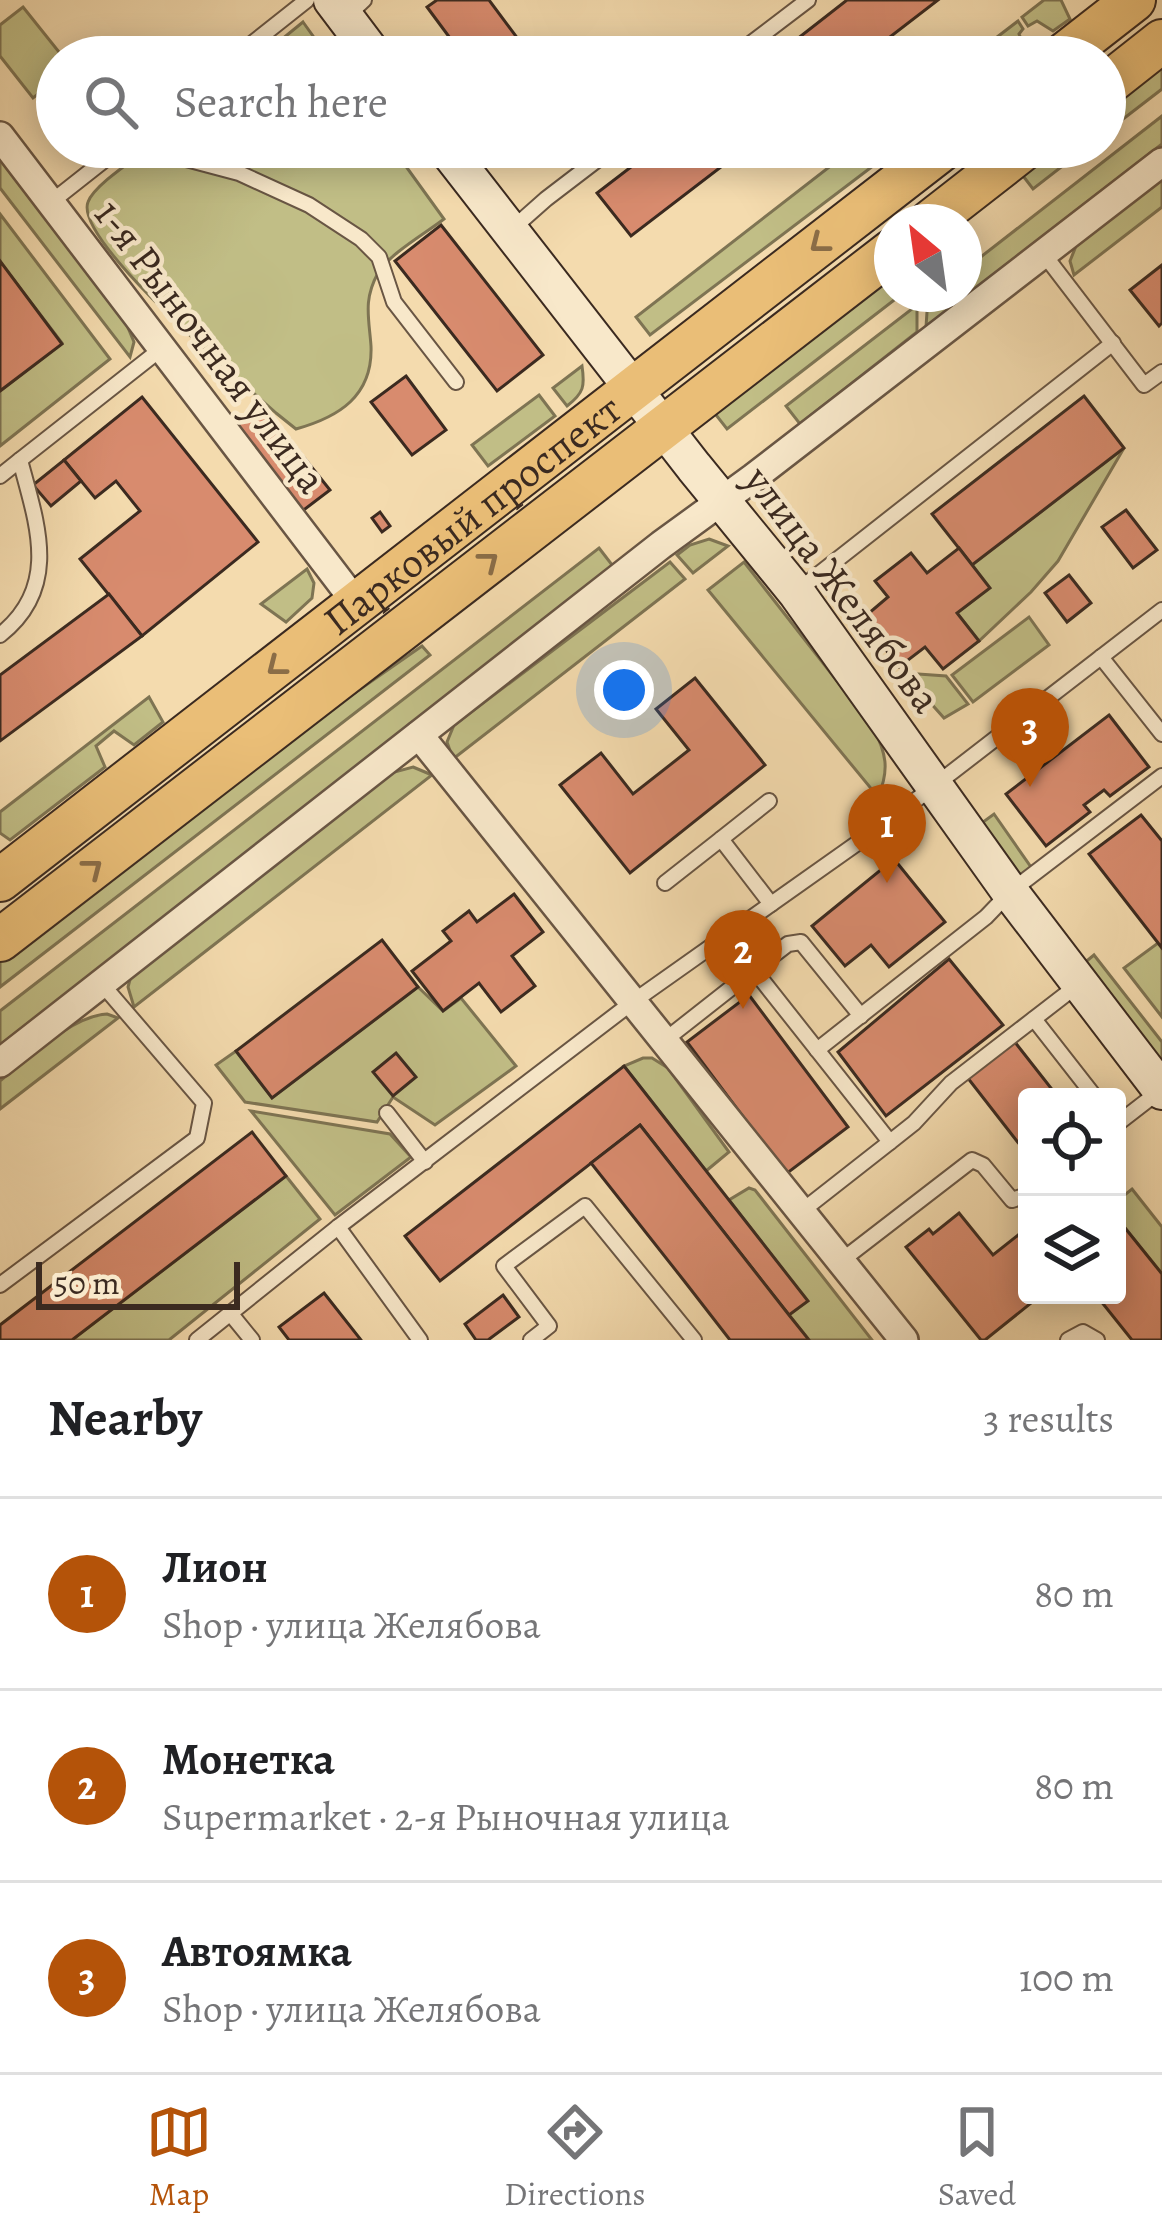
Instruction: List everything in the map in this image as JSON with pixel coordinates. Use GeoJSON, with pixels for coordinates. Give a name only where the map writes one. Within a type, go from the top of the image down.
{"type":"FeatureCollection","features":[{"type":"Feature","properties":{"kind":"main road"},"geometry":{"type":"LineString","coordinates":[[1088,36],[1135,0]]}},
{"type":"Feature","properties":{"kind":"main road"},"geometry":{"type":"LineString","coordinates":[[1126,69],[1162,41]]}},
{"type":"Feature","properties":{"kind":"main road","name":"Парковый проспект"},"geometry":{"type":"LineString","coordinates":[[0,880],[918,168]]}},
{"type":"Feature","properties":{"kind":"main road"},"geometry":{"type":"LineString","coordinates":[[953,204],[999,168]]}},
{"type":"Feature","properties":{"kind":"main road","name":"Парковый проспект"},"geometry":{"type":"LineString","coordinates":[[0,940],[874,265]]}},
{"type":"Feature","properties":{"kind":"street"},"geometry":{"type":"LineString","coordinates":[[347,6],[364,36]]}},
{"type":"Feature","properties":{"kind":"street","name":"1-я Рыночная улица"},"geometry":{"type":"LineString","coordinates":[[0,136],[356,604]]}},
{"type":"Feature","properties":{"kind":"street"},"geometry":{"type":"LineString","coordinates":[[0,1063],[720,500],[1162,162]]}},
{"type":"Feature","properties":{"kind":"street","name":"улица Желябова"},"geometry":{"type":"LineString","coordinates":[[461,168],[796,592],[1010,892],[1162,1090]]}},
{"type":"Feature","properties":{"kind":"street"},"geometry":{"type":"LineString","coordinates":[[419,735],[904,1340]]}},
{"type":"Feature","properties":{"kind":"lane"},"geometry":{"type":"LineString","coordinates":[[262,36],[307,0]]}},
{"type":"Feature","properties":{"kind":"lane"},"geometry":{"type":"LineString","coordinates":[[761,36],[808,0]]}},
{"type":"Feature","properties":{"kind":"lane"},"geometry":{"type":"LineString","coordinates":[[50,203],[95,168]]}},
{"type":"Feature","properties":{"kind":"lane"},"geometry":{"type":"LineString","coordinates":[[220,168],[309,205],[361,238],[379,257],[394,302],[456,382]]}},
{"type":"Feature","properties":{"kind":"lane"},"geometry":{"type":"LineString","coordinates":[[510,230],[587,168]]}},
{"type":"Feature","properties":{"kind":"lane"},"geometry":{"type":"LineString","coordinates":[[1043,254],[1144,385],[1162,372]]}},
{"type":"Feature","properties":{"kind":"lane"},"geometry":{"type":"LineString","coordinates":[[796,592],[1113,343]]}},
{"type":"Feature","properties":{"kind":"lane"},"geometry":{"type":"LineString","coordinates":[[0,476],[161,349]]}},
{"type":"Feature","properties":{"kind":"lane"},"geometry":{"type":"LineString","coordinates":[[0,635],[22,616],[30,601],[40,557],[38,527],[20,460]]}},
{"type":"Feature","properties":{"kind":"lane"},"geometry":{"type":"LineString","coordinates":[[196,1340],[634,1000],[934,785],[1162,610]]}},
{"type":"Feature","properties":{"kind":"lane"},"geometry":{"type":"LineString","coordinates":[[1101,657],[1162,734]]}},
{"type":"Feature","properties":{"kind":"lane"},"geometry":{"type":"LineString","coordinates":[[818,1050],[986,917],[1010,892],[1162,776]]}},
{"type":"Feature","properties":{"kind":"lane"},"geometry":{"type":"LineString","coordinates":[[665,883],[769,802]]}},
{"type":"Feature","properties":{"kind":"lane"},"geometry":{"type":"LineString","coordinates":[[721,839],[771,904]]}},
{"type":"Feature","properties":{"kind":"lane"},"geometry":{"type":"LineString","coordinates":[[665,1040],[788,944],[801,942],[861,1016]]}},
{"type":"Feature","properties":{"kind":"lane"},"geometry":{"type":"LineString","coordinates":[[754,970],[890,1142]]}},
{"type":"Feature","properties":{"kind":"lane"},"geometry":{"type":"LineString","coordinates":[[802,1211],[914,1123],[951,1083],[1080,983]]}},
{"type":"Feature","properties":{"kind":"lane"},"geometry":{"type":"LineString","coordinates":[[0,1285],[197,1138],[205,1102],[103,984]]}},
{"type":"Feature","properties":{"kind":"lane"},"geometry":{"type":"LineString","coordinates":[[1034,1019],[1088,1088]]}},
{"type":"Feature","properties":{"kind":"lane"},"geometry":{"type":"LineString","coordinates":[[1126,1117],[1162,1090]]}},
{"type":"Feature","properties":{"kind":"lane"},"geometry":{"type":"LineString","coordinates":[[387,1113],[425,1162]]}},
{"type":"Feature","properties":{"kind":"lane"},"geometry":{"type":"LineString","coordinates":[[841,1261],[972,1160],[983,1165],[1012,1200],[1024,1196]]}},
{"type":"Feature","properties":{"kind":"lane"},"geometry":{"type":"LineString","coordinates":[[531,1340],[549,1326],[504,1266],[585,1206],[694,1340]]}},
{"type":"Feature","properties":{"kind":"lane"},"geometry":{"type":"LineString","coordinates":[[338,1227],[419,1340]]}},
{"type":"Feature","properties":{"kind":"lane"},"geometry":{"type":"LineString","coordinates":[[230,1313],[252,1340]]}},
{"type":"Feature","properties":{"kind":"lane"},"geometry":{"type":"LineString","coordinates":[[1068,1340],[1083,1332],[1097,1340]]}},
{"type":"Feature","properties":{"kind":"shaded area"},"geometry":{"type":"Polygon","coordinates":[[[1044,0],[1061,0],[1070,19],[1053,31],[1037,21],[1028,26],[1022,17],[1044,0]]]}},
{"type":"Feature","properties":{"kind":"shaded area"},"geometry":{"type":"Polygon","coordinates":[[[23,7],[46,36],[36,36],[33,98],[0,56],[0,25],[23,7]]]}},
{"type":"Feature","properties":{"kind":"shaded area"},"geometry":{"type":"Polygon","coordinates":[[[1018,21],[1023,29],[1020,36],[998,36],[1018,21]]]}},
{"type":"Feature","properties":{"kind":"shaded area"},"geometry":{"type":"Polygon","coordinates":[[[303,22],[313,36],[286,36],[303,22]]]}},
{"type":"Feature","properties":{"kind":"shaded area"},"geometry":{"type":"Polygon","coordinates":[[[1162,56],[1162,89],[1126,117],[1126,84],[1162,56]]]}},
{"type":"Feature","properties":{"kind":"shaded area"},"geometry":{"type":"Polygon","coordinates":[[[1162,116],[1162,144],[982,284],[982,256],[1095,168],[1126,168],[1126,144],[1162,116]]]}},
{"type":"Feature","properties":{"kind":"shaded area"},"geometry":{"type":"Polygon","coordinates":[[[0,159],[126,323],[134,342],[130,357],[0,188],[0,159]]]}},
{"type":"Feature","properties":{"kind":"shaded area"},"geometry":{"type":"Polygon","coordinates":[[[122,168],[407,168],[444,219],[399,251],[373,283],[368,318],[370,363],[359,391],[339,411],[296,429],[164,311],[107,247],[90,221],[88,202],[122,168]]]}},
{"type":"Feature","properties":{"kind":"shaded area"},"geometry":{"type":"Polygon","coordinates":[[[828,168],[870,168],[650,335],[636,317],[828,168]]]}},
{"type":"Feature","properties":{"kind":"shaded area"},"geometry":{"type":"Polygon","coordinates":[[[1017,168],[1060,168],[1033,189],[1017,168]]]}},
{"type":"Feature","properties":{"kind":"shaded area"},"geometry":{"type":"Polygon","coordinates":[[[1162,178],[1162,207],[1074,275],[1070,261],[1076,246],[1162,178]]]}},
{"type":"Feature","properties":{"kind":"shaded area"},"geometry":{"type":"Polygon","coordinates":[[[0,214],[110,359],[0,446],[0,391],[62,343],[0,262],[0,214]]]}},
{"type":"Feature","properties":{"kind":"shaded area"},"geometry":{"type":"Polygon","coordinates":[[[874,278],[874,312],[879,312],[727,429],[709,406],[874,278]]]}},
{"type":"Feature","properties":{"kind":"shaded area"},"geometry":{"type":"Polygon","coordinates":[[[908,312],[917,312],[917,332],[800,424],[786,406],[908,312]]]}},
{"type":"Feature","properties":{"kind":"shaded area"},"geometry":{"type":"Polygon","coordinates":[[[927,312],[945,312],[926,327],[927,312]]]}},
{"type":"Feature","properties":{"kind":"shaded area"},"geometry":{"type":"Polygon","coordinates":[[[582,366],[582,389],[567,406],[553,388],[582,366]]]}},
{"type":"Feature","properties":{"kind":"shaded area"},"geometry":{"type":"Polygon","coordinates":[[[539,395],[555,416],[488,466],[472,445],[539,395]]]}},
{"type":"Feature","properties":{"kind":"shaded area"},"geometry":{"type":"Polygon","coordinates":[[[1124,448],[1058,561],[979,641],[957,613],[989,588],[972,565],[1124,448]]]}},
{"type":"Feature","properties":{"kind":"shaded area"},"geometry":{"type":"Polygon","coordinates":[[[709,539],[728,546],[693,573],[677,555],[709,539]]]}},
{"type":"Feature","properties":{"kind":"shaded area"},"geometry":{"type":"Polygon","coordinates":[[[599,548],[616,570],[0,1045],[0,1011],[599,548]]]}},
{"type":"Feature","properties":{"kind":"shaded area"},"geometry":{"type":"Polygon","coordinates":[[[670,562],[685,579],[453,759],[447,742],[454,725],[670,562]]]}},
{"type":"Feature","properties":{"kind":"shaded area"},"geometry":{"type":"Polygon","coordinates":[[[744,562],[873,727],[885,761],[878,797],[708,590],[744,562]]]}},
{"type":"Feature","properties":{"kind":"shaded area"},"geometry":{"type":"Polygon","coordinates":[[[307,569],[314,583],[312,598],[286,622],[261,604],[307,569]]]}},
{"type":"Feature","properties":{"kind":"shaded area"},"geometry":{"type":"Polygon","coordinates":[[[1029,617],[1049,645],[973,702],[952,675],[1029,617]]]}},
{"type":"Feature","properties":{"kind":"shaded area"},"geometry":{"type":"Polygon","coordinates":[[[422,646],[430,655],[0,987],[0,957],[237,775],[422,646]]]}},
{"type":"Feature","properties":{"kind":"shaded area"},"geometry":{"type":"Polygon","coordinates":[[[904,673],[946,676],[968,704],[944,718],[904,673]]]}},
{"type":"Feature","properties":{"kind":"shaded area"},"geometry":{"type":"Polygon","coordinates":[[[149,697],[163,722],[134,745],[114,731],[96,746],[105,767],[10,840],[0,833],[0,812],[149,697]]]}},
{"type":"Feature","properties":{"kind":"shaded area"},"geometry":{"type":"Polygon","coordinates":[[[413,767],[432,775],[134,1007],[128,987],[131,976],[387,774],[413,767]]]}},
{"type":"Feature","properties":{"kind":"shaded area"},"geometry":{"type":"Polygon","coordinates":[[[994,814],[1033,870],[1022,875],[1016,872],[979,825],[994,814]]]}},
{"type":"Feature","properties":{"kind":"shaded area"},"geometry":{"type":"Polygon","coordinates":[[[1158,943],[1162,948],[1162,1017],[1124,968],[1158,943]]]}},
{"type":"Feature","properties":{"kind":"shaded area"},"geometry":{"type":"Polygon","coordinates":[[[1094,955],[1162,1042],[1162,1065],[1083,964],[1094,955]]]}},
{"type":"Feature","properties":{"kind":"shaded area"},"geometry":{"type":"Polygon","coordinates":[[[418,987],[443,1011],[461,998],[516,1066],[435,1125],[393,1097],[377,1122],[245,1102],[216,1065],[236,1051],[272,1098],[418,987]]]}},
{"type":"Feature","properties":{"kind":"shaded area"},"geometry":{"type":"Polygon","coordinates":[[[107,1014],[118,1018],[0,1109],[0,1081],[65,1030],[107,1014]]]}},
{"type":"Feature","properties":{"kind":"shaded area"},"geometry":{"type":"Polygon","coordinates":[[[643,1058],[668,1068],[729,1152],[706,1171],[624,1066],[643,1058]]]}},
{"type":"Feature","properties":{"kind":"shaded area"},"geometry":{"type":"Polygon","coordinates":[[[251,1111],[390,1134],[411,1157],[335,1215],[251,1111]]]}},
{"type":"Feature","properties":{"kind":"shaded area"},"geometry":{"type":"Polygon","coordinates":[[[286,1176],[320,1219],[169,1340],[72,1340],[286,1176]]]}},
{"type":"Feature","properties":{"kind":"shaded area"},"geometry":{"type":"Polygon","coordinates":[[[749,1188],[872,1340],[809,1340],[789,1315],[807,1301],[729,1200],[749,1188]]]}},
{"type":"Feature","properties":{"kind":"shaded area"},"geometry":{"type":"Polygon","coordinates":[[[1132,1189],[1162,1227],[1162,1274],[1126,1229],[1126,1194],[1132,1189]]]}},
{"type":"Feature","properties":{"kind":"building"},"geometry":{"type":"Polygon","coordinates":[[[437,0],[489,0],[516,36],[448,36],[427,7],[437,0]]]}},
{"type":"Feature","properties":{"kind":"building"},"geometry":{"type":"Polygon","coordinates":[[[847,0],[938,0],[891,36],[801,36],[847,0]]]}},
{"type":"Feature","properties":{"kind":"building"},"geometry":{"type":"Polygon","coordinates":[[[630,168],[720,168],[631,236],[597,193],[630,168]]]}},
{"type":"Feature","properties":{"kind":"building"},"geometry":{"type":"Polygon","coordinates":[[[441,225],[543,355],[497,391],[395,261],[441,225]]]}},
{"type":"Feature","properties":{"kind":"building"},"geometry":{"type":"Polygon","coordinates":[[[0,261],[62,344],[0,391],[0,261]]]}},
{"type":"Feature","properties":{"kind":"building"},"geometry":{"type":"Polygon","coordinates":[[[1162,265],[1162,323],[1159,326],[1130,290],[1162,265]]]}},
{"type":"Feature","properties":{"kind":"building"},"geometry":{"type":"Polygon","coordinates":[[[406,376],[446,430],[412,455],[371,402],[406,376]]]}},
{"type":"Feature","properties":{"kind":"building"},"geometry":{"type":"Polygon","coordinates":[[[1084,396],[1124,448],[972,565],[932,514],[1084,396]]]}},
{"type":"Feature","properties":{"kind":"building"},"geometry":{"type":"Polygon","coordinates":[[[142,397],[258,542],[142,636],[80,559],[140,511],[116,481],[95,498],[64,460],[142,397]]]}},
{"type":"Feature","properties":{"kind":"building"},"geometry":{"type":"Polygon","coordinates":[[[262,405],[330,490],[301,512],[234,427],[262,405]]]}},
{"type":"Feature","properties":{"kind":"building"},"geometry":{"type":"Polygon","coordinates":[[[64,460],[81,481],[51,506],[33,485],[64,460]]]}},
{"type":"Feature","properties":{"kind":"building"},"geometry":{"type":"Polygon","coordinates":[[[1126,510],[1157,550],[1133,568],[1102,527],[1126,510]]]}},
{"type":"Feature","properties":{"kind":"building"},"geometry":{"type":"Polygon","coordinates":[[[380,512],[390,526],[382,532],[372,518],[380,512]]]}},
{"type":"Feature","properties":{"kind":"building"},"geometry":{"type":"Polygon","coordinates":[[[959,548],[990,588],[957,613],[979,641],[943,669],[925,647],[899,667],[862,619],[888,597],[875,581],[911,553],[927,573],[959,548]]]}},
{"type":"Feature","properties":{"kind":"building"},"geometry":{"type":"Polygon","coordinates":[[[1069,575],[1091,603],[1067,622],[1045,593],[1069,575]]]}},
{"type":"Feature","properties":{"kind":"building"},"geometry":{"type":"Polygon","coordinates":[[[109,594],[142,636],[0,741],[0,675],[109,594]]]}},
{"type":"Feature","properties":{"kind":"building"},"geometry":{"type":"Polygon","coordinates":[[[695,678],[765,765],[630,873],[560,785],[601,753],[633,794],[689,750],[656,709],[695,678]]]}},
{"type":"Feature","properties":{"kind":"building"},"geometry":{"type":"Polygon","coordinates":[[[1109,715],[1149,767],[1110,796],[1104,790],[1084,805],[1090,812],[1046,846],[1006,794],[1109,715]]]}},
{"type":"Feature","properties":{"kind":"building"},"geometry":{"type":"Polygon","coordinates":[[[1141,815],[1162,841],[1162,948],[1089,854],[1141,815]]]}},
{"type":"Feature","properties":{"kind":"building"},"geometry":{"type":"Polygon","coordinates":[[[894,859],[945,922],[889,967],[871,945],[845,966],[812,926],[894,859]]]}},
{"type":"Feature","properties":{"kind":"building"},"geometry":{"type":"Polygon","coordinates":[[[514,894],[543,932],[512,956],[535,986],[501,1012],[479,983],[443,1011],[412,971],[451,941],[443,931],[469,911],[477,922],[514,894]]]}},
{"type":"Feature","properties":{"kind":"building"},"geometry":{"type":"Polygon","coordinates":[[[382,940],[418,987],[272,1098],[236,1051],[382,940]]]}},
{"type":"Feature","properties":{"kind":"building"},"geometry":{"type":"Polygon","coordinates":[[[949,959],[1003,1025],[886,1116],[838,1052],[949,959]]]}},
{"type":"Feature","properties":{"kind":"building"},"geometry":{"type":"Polygon","coordinates":[[[749,995],[848,1127],[786,1174],[687,1042],[749,995]]]}},
{"type":"Feature","properties":{"kind":"building"},"geometry":{"type":"Polygon","coordinates":[[[1014,1041],[1051,1088],[1018,1088],[1018,1142],[967,1077],[1014,1041]]]}},
{"type":"Feature","properties":{"kind":"building"},"geometry":{"type":"Polygon","coordinates":[[[396,1053],[416,1077],[393,1096],[373,1072],[396,1053]]]}},
{"type":"Feature","properties":{"kind":"building"},"geometry":{"type":"Polygon","coordinates":[[[624,1066],[808,1301],[789,1315],[640,1125],[440,1281],[405,1236],[624,1066]]]}},
{"type":"Feature","properties":{"kind":"building"},"geometry":{"type":"Polygon","coordinates":[[[640,1125],[809,1340],[730,1340],[591,1163],[640,1125]]]}},
{"type":"Feature","properties":{"kind":"building"},"geometry":{"type":"Polygon","coordinates":[[[252,1132],[286,1176],[72,1340],[0,1340],[0,1325],[252,1132]]]}},
{"type":"Feature","properties":{"kind":"building"},"geometry":{"type":"Polygon","coordinates":[[[959,1213],[993,1255],[1018,1235],[1018,1304],[1030,1304],[981,1340],[906,1247],[929,1229],[933,1234],[959,1213]]]}},
{"type":"Feature","properties":{"kind":"building"},"geometry":{"type":"Polygon","coordinates":[[[1126,1229],[1162,1274],[1162,1340],[1132,1340],[1103,1304],[1126,1304],[1126,1229]]]}},
{"type":"Feature","properties":{"kind":"building"},"geometry":{"type":"Polygon","coordinates":[[[324,1293],[361,1340],[289,1340],[279,1327],[324,1293]]]}},
{"type":"Feature","properties":{"kind":"building"},"geometry":{"type":"Polygon","coordinates":[[[503,1295],[519,1317],[488,1340],[476,1340],[465,1324],[503,1295]]]}},
{"type":"Feature","properties":{"kind":"place","name":"Автоямка"},"geometry":{"type":"Point","coordinates":[1030,787]}},
{"type":"Feature","properties":{"kind":"place","name":"Лион"},"geometry":{"type":"Point","coordinates":[887,883]}},
{"type":"Feature","properties":{"kind":"place","name":"Монетка"},"geometry":{"type":"Point","coordinates":[743,1009]}}]}
